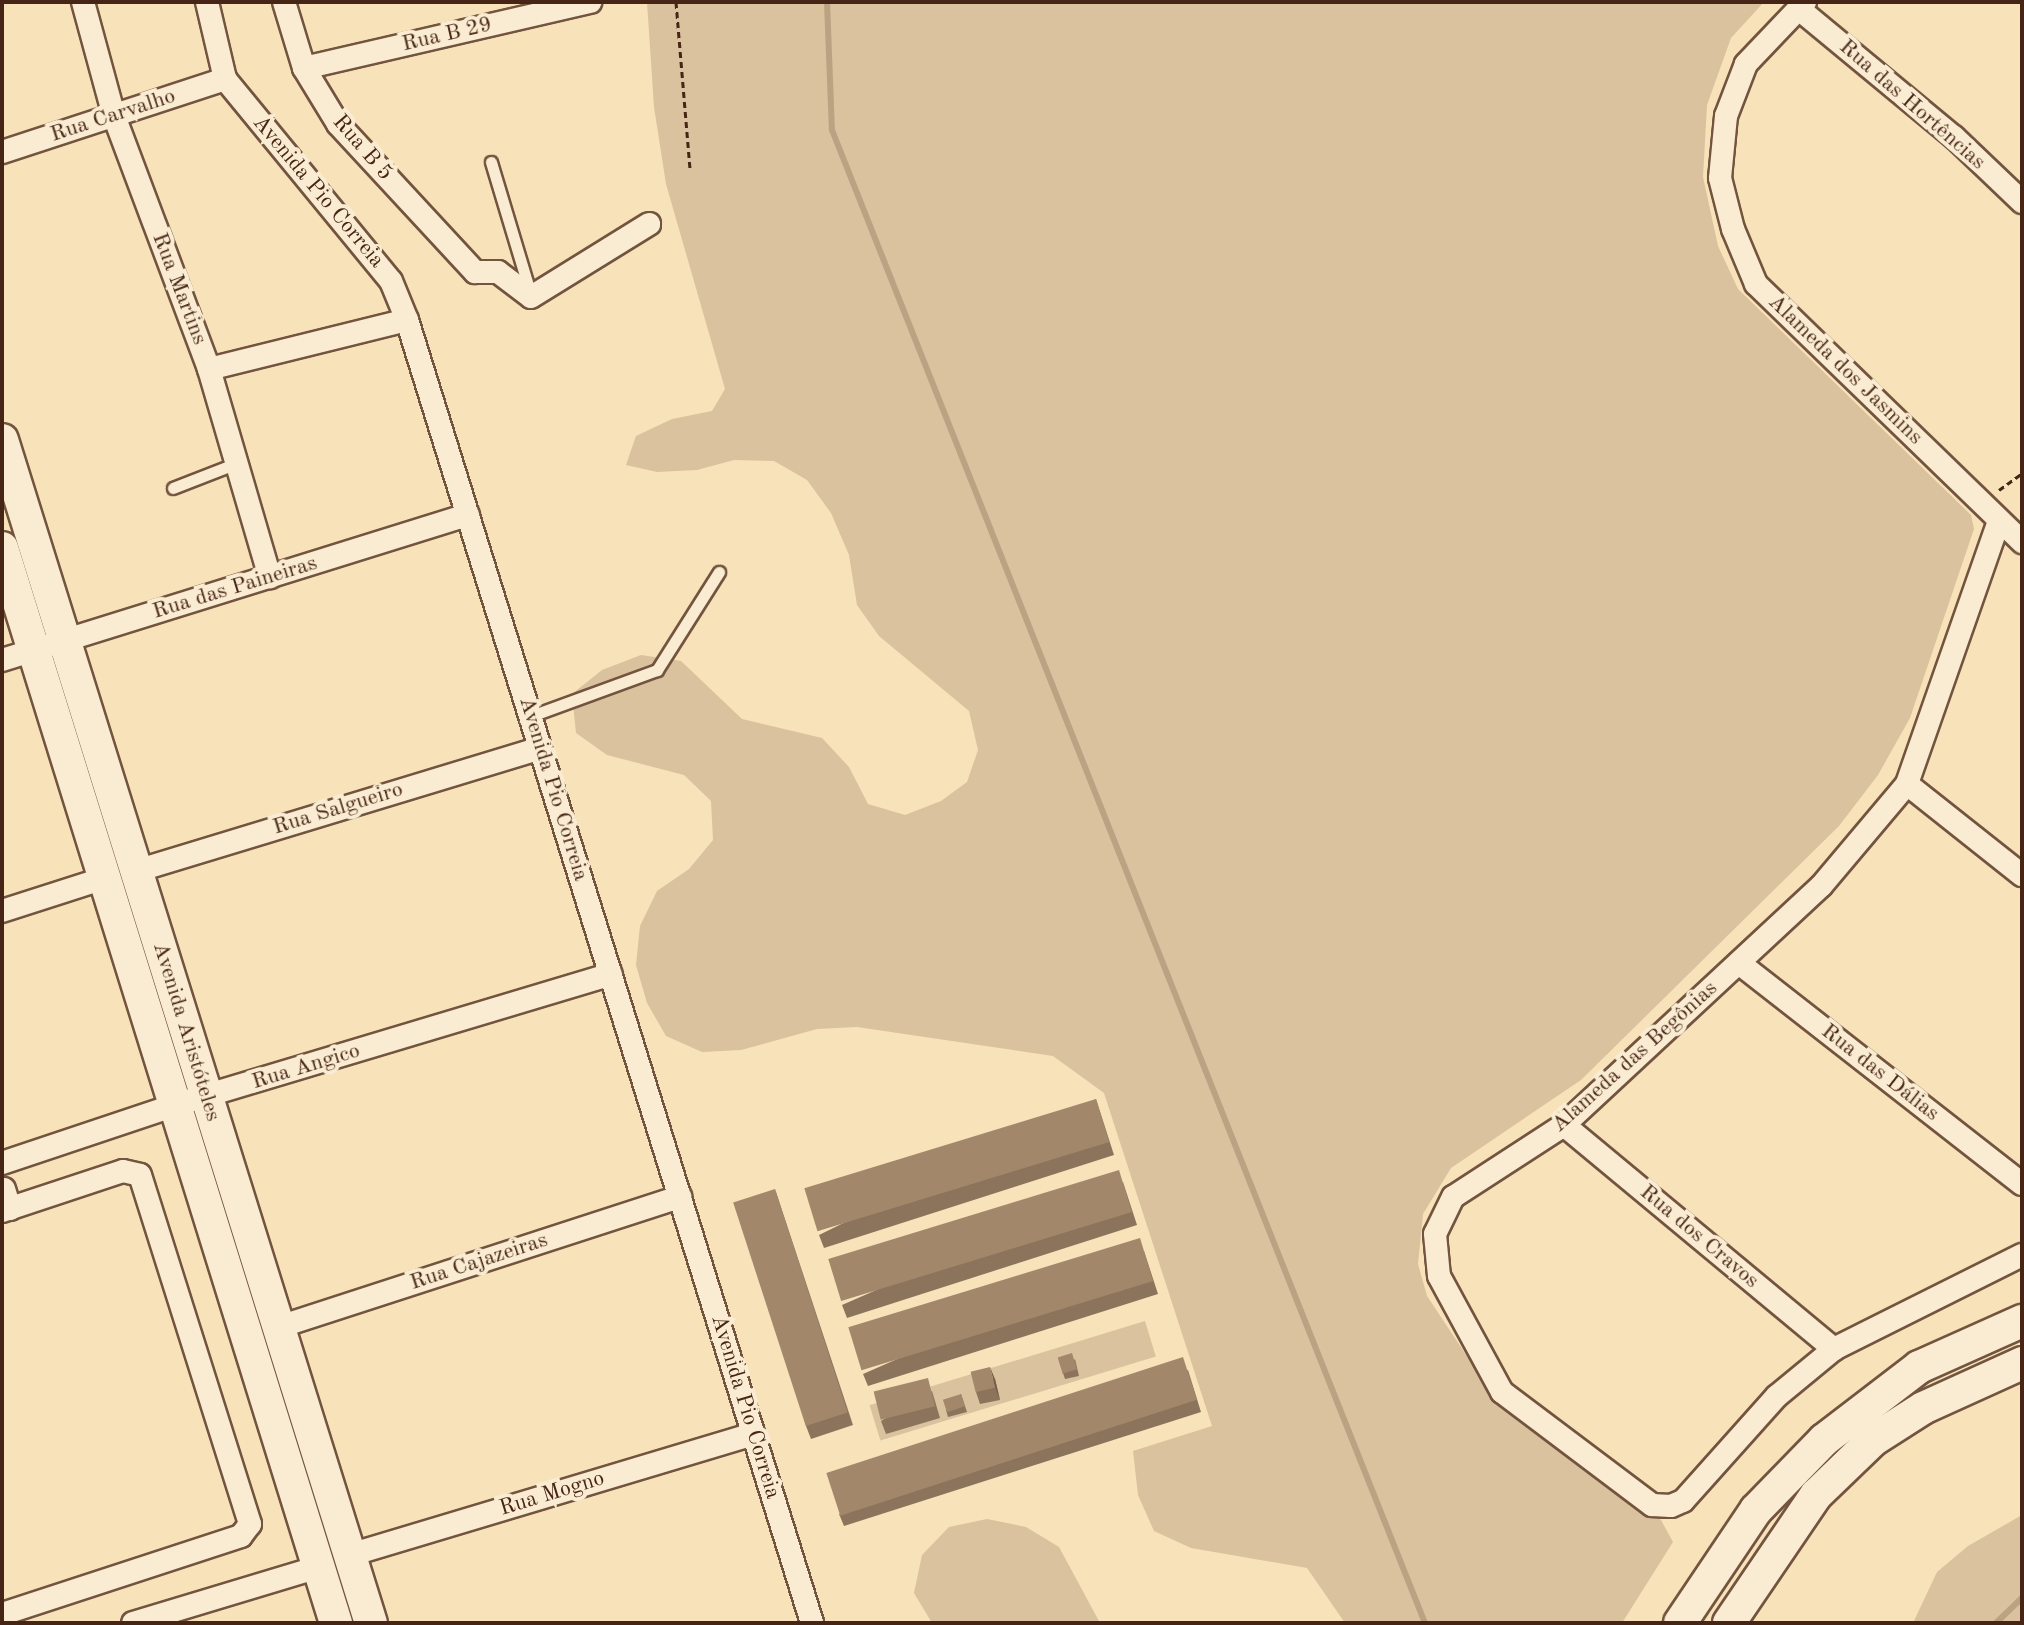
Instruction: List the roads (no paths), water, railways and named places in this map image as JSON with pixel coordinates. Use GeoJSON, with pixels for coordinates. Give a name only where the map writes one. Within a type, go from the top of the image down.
{"type":"FeatureCollection","features":[{"type":"Feature","properties":{"kind":"street","name":"Rua Martins"},"geometry":{"type":"LineString","coordinates":[[83,2],[114,116],[209,369],[270,577]]}},
{"type":"Feature","properties":{"kind":"street","name":"Avenida Pio Correia"},"geometry":{"type":"LineString","coordinates":[[207,2],[225,79],[391,281],[407,320],[812,1623]]}},
{"type":"Feature","properties":{"kind":"street","name":"Rua B 5"},"geometry":{"type":"LineString","coordinates":[[284,2],[304,68],[338,124],[475,272],[498,272],[531,297]]}},
{"type":"Feature","properties":{"kind":"street","name":"Rua B 29"},"geometry":{"type":"LineString","coordinates":[[304,68],[590,2]]}},
{"type":"Feature","properties":{"kind":"street","name":"Rua das Hortências"},"geometry":{"type":"LineString","coordinates":[[1802,6],[1954,137],[2022,202]]}},
{"type":"Feature","properties":{"kind":"street","name":"Alameda dos Jasmins"},"geometry":{"type":"LineString","coordinates":[[1802,6],[1746,64],[1726,116],[1720,178],[1733,229],[1756,284],[2022,542]]}},
{"type":"Feature","properties":{"kind":"street","name":"Rua Carvalho"},"geometry":{"type":"LineString","coordinates":[[2,152],[225,79]]}},
{"type":"Feature","properties":{"kind":"street"},"geometry":{"type":"LineString","coordinates":[[531,297],[649,224]]}},
{"type":"Feature","properties":{"kind":"street"},"geometry":{"type":"LineString","coordinates":[[209,369],[407,320]]}},
{"type":"Feature","properties":{"kind":"street","name":"Avenida Aristóteles"},"geometry":{"type":"LineString","coordinates":[[2,440],[49,646],[120,874],[175,1105],[336,1623]]}},
{"type":"Feature","properties":{"kind":"street","name":"Rua das Paineiras"},"geometry":{"type":"LineString","coordinates":[[2,660],[468,515]]}},
{"type":"Feature","properties":{"kind":"street","name":"Alameda das Begônias"},"geometry":{"type":"LineString","coordinates":[[1834,1349],[1777,1396],[1683,1501],[1652,1505],[1502,1392],[1439,1276],[1435,1234],[1453,1197],[1564,1125],[1821,886],[1907,784],[1999,521]]}},
{"type":"Feature","properties":{"kind":"street","name":"Avenida Aristóteles"},"geometry":{"type":"LineString","coordinates":[[2,548],[49,646]]}},
{"type":"Feature","properties":{"kind":"street","name":"Rua Salgueiro"},"geometry":{"type":"LineString","coordinates":[[2,911],[540,748]]}},
{"type":"Feature","properties":{"kind":"street"},"geometry":{"type":"LineString","coordinates":[[1907,784],[2022,875]]}},
{"type":"Feature","properties":{"kind":"street","name":"Avenida Aristóteles"},"geometry":{"type":"LineString","coordinates":[[120,874],[207,1097],[371,1623]]}},
{"type":"Feature","properties":{"kind":"street","name":"Rua das Dálias"},"geometry":{"type":"LineString","coordinates":[[1739,963],[2022,1184]]}},
{"type":"Feature","properties":{"kind":"street","name":"Rua Angico"},"geometry":{"type":"LineString","coordinates":[[2,1163],[175,1105],[611,974]]}},
{"type":"Feature","properties":{"kind":"street","name":"Rua dos Cravos"},"geometry":{"type":"LineString","coordinates":[[1564,1125],[1834,1349]]}},
{"type":"Feature","properties":{"kind":"street"},"geometry":{"type":"LineString","coordinates":[[2,1614],[241,1536],[250,1524],[140,1175],[123,1171],[4,1196]]}},
{"type":"Feature","properties":{"kind":"street","name":"Rua Cajazeiras"},"geometry":{"type":"LineString","coordinates":[[279,1327],[680,1197]]}},
{"type":"Feature","properties":{"kind":"street"},"geometry":{"type":"LineString","coordinates":[[1834,1349],[2022,1255]]}},
{"type":"Feature","properties":{"kind":"street"},"geometry":{"type":"LineString","coordinates":[[1680,1623],[1756,1510],[1824,1440],[1919,1367],[2022,1321]]}},
{"type":"Feature","properties":{"kind":"street"},"geometry":{"type":"LineString","coordinates":[[1729,1623],[1816,1495],[1873,1440],[1923,1408],[2022,1363]]}},
{"type":"Feature","properties":{"kind":"street","name":"Rua Mogno"},"geometry":{"type":"LineString","coordinates":[[350,1555],[753,1434]]}},
{"type":"Feature","properties":{"kind":"street"},"geometry":{"type":"LineString","coordinates":[[133,1623],[319,1567]]}},
{"type":"Feature","properties":{"kind":"lane"},"geometry":{"type":"LineString","coordinates":[[491,162],[531,297]]}},
{"type":"Feature","properties":{"kind":"lane"},"geometry":{"type":"LineString","coordinates":[[173,488],[237,463]]}},
{"type":"Feature","properties":{"kind":"lane"},"geometry":{"type":"LineString","coordinates":[[531,716],[657,670],[719,572]]}},
{"type":"Feature","properties":{"kind":"waterway"},"geometry":{"type":"LineString","coordinates":[[827,2],[832,130],[1425,1623]]}},
{"type":"Feature","properties":{"kind":"waterway"},"geometry":{"type":"LineString","coordinates":[[1996,1623],[2022,1598]]}}]}
